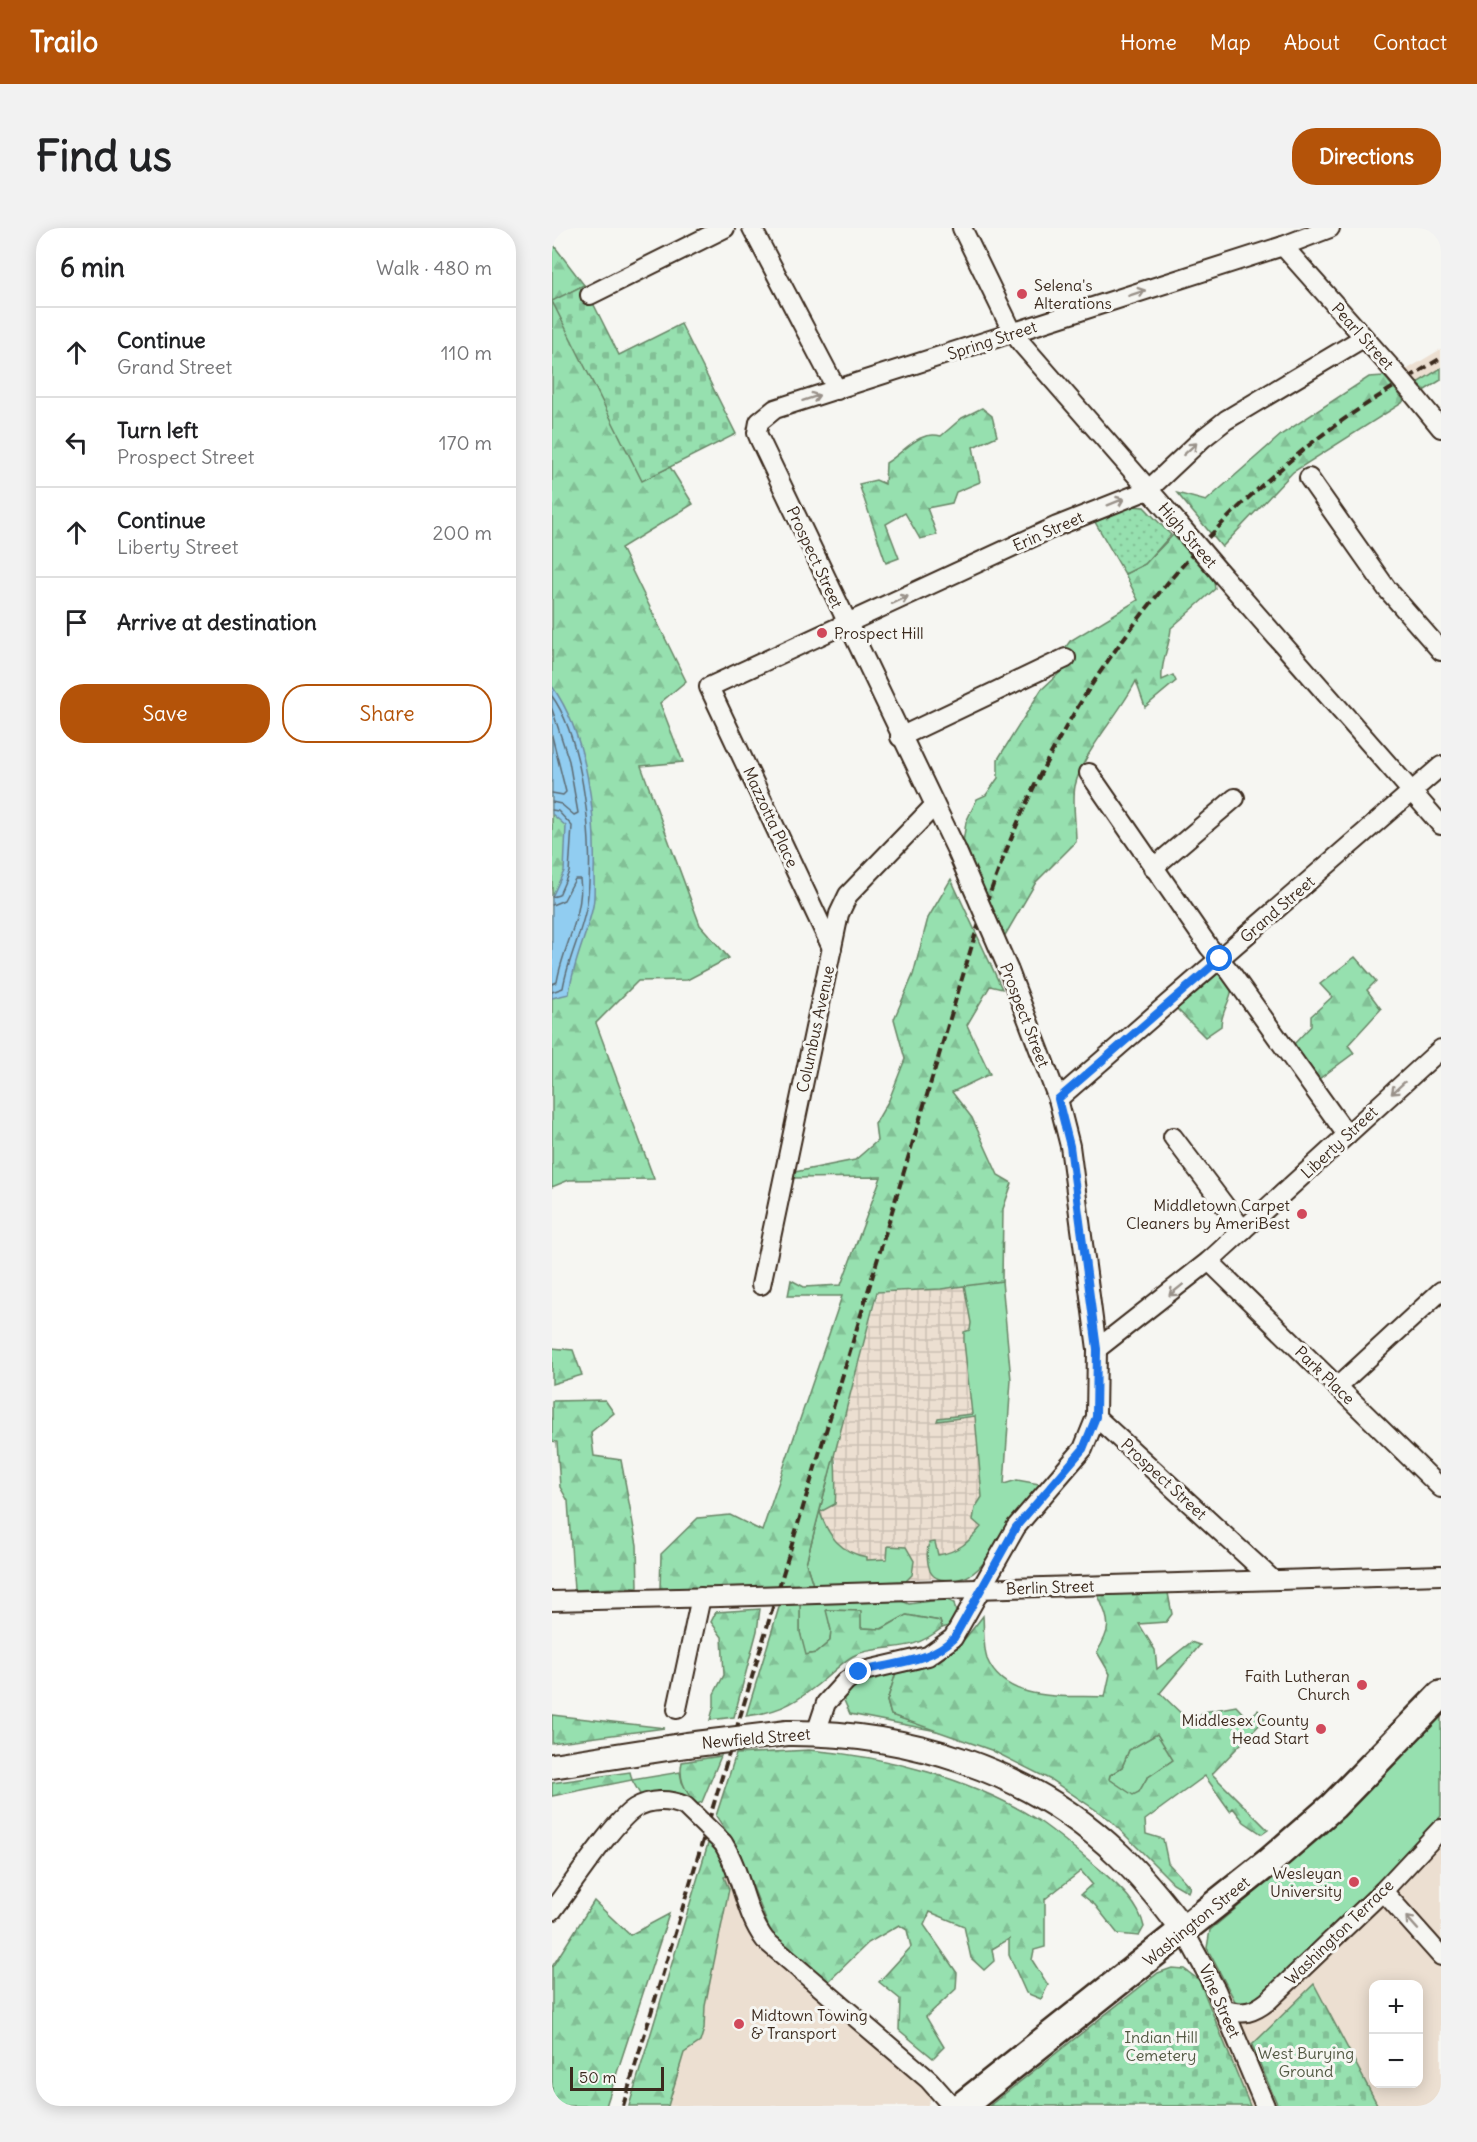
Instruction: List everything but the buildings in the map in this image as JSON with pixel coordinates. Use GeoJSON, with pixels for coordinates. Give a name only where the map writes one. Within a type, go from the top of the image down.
{"type":"FeatureCollection","features":[{"type":"Feature","properties":{"kind":"highway","name":"Washington Street"},"geometry":{"type":"LineString","coordinates":[[962,2106],[1184,1931],[1325,1812],[1441,1695]]}},
{"type":"Feature","properties":{"kind":"main road","name":"Newfield Street"},"geometry":{"type":"LineString","coordinates":[[552,1766],[687,1745],[787,1733],[862,1736],[914,1745],[972,1764],[1025,1789],[1074,1819],[1118,1854],[1184,1931]]}},
{"type":"Feature","properties":{"kind":"street"},"geometry":{"type":"LineString","coordinates":[[590,295],[725,228]]}},
{"type":"Feature","properties":{"kind":"street"},"geometry":{"type":"LineString","coordinates":[[752,228],[837,390]]}},
{"type":"Feature","properties":{"kind":"street","name":"High Street"},"geometry":{"type":"LineString","coordinates":[[962,228],[1014,333],[1441,825]]}},
{"type":"Feature","properties":{"kind":"street","name":"Spring Street"},"geometry":{"type":"LineString","coordinates":[[759,422],[775,409],[1283,246],[1330,228]]}},
{"type":"Feature","properties":{"kind":"street","name":"Pearl Street"},"geometry":{"type":"LineString","coordinates":[[1283,246],[1441,428]]}},
{"type":"Feature","properties":{"kind":"street","name":"Erin Street"},"geometry":{"type":"LineString","coordinates":[[709,687],[1057,526],[1148,490],[1202,439],[1226,420],[1363,338]]}},
{"type":"Feature","properties":{"kind":"street","name":"Prospect Street"},"geometry":{"type":"LineString","coordinates":[[759,422],[757,433],[760,440],[900,737],[956,849],[1009,971],[1058,1099],[1070,1146],[1097,1349],[1096,1417],[1273,1580]]}},
{"type":"Feature","properties":{"kind":"street"},"geometry":{"type":"LineString","coordinates":[[1309,478],[1387,589],[1441,651]]}},
{"type":"Feature","properties":{"kind":"street"},"geometry":{"type":"LineString","coordinates":[[900,737],[1066,658]]}},
{"type":"Feature","properties":{"kind":"street","name":"Mazzotta Place"},"geometry":{"type":"LineString","coordinates":[[709,687],[832,948]]}},
{"type":"Feature","properties":{"kind":"street","name":"Grand Street"},"geometry":{"type":"LineString","coordinates":[[1058,1099],[1441,766]]}},
{"type":"Feature","properties":{"kind":"street"},"geometry":{"type":"LineString","coordinates":[[1089,773],[1153,868],[1347,1135]]}},
{"type":"Feature","properties":{"kind":"street"},"geometry":{"type":"LineString","coordinates":[[1153,868],[1235,798]]}},
{"type":"Feature","properties":{"kind":"street","name":"Columbus Avenue"},"geometry":{"type":"LineString","coordinates":[[761,1285],[839,914],[848,895],[934,806]]}},
{"type":"Feature","properties":{"kind":"street","name":"Liberty Street"},"geometry":{"type":"LineString","coordinates":[[1097,1349],[1209,1261],[1441,1049]]}},
{"type":"Feature","properties":{"kind":"street"},"geometry":{"type":"LineString","coordinates":[[1173,1137],[1243,1230]]}},
{"type":"Feature","properties":{"kind":"street","name":"Park Place"},"geometry":{"type":"LineString","coordinates":[[1209,1261],[1441,1488]]}},
{"type":"Feature","properties":{"kind":"street"},"geometry":{"type":"LineString","coordinates":[[1337,1387],[1441,1291]]}},
{"type":"Feature","properties":{"kind":"street"},"geometry":{"type":"LineString","coordinates":[[816,1733],[826,1703],[846,1681],[859,1672],[914,1661],[943,1649],[963,1624],[1016,1527],[1083,1449],[1096,1417]]}},
{"type":"Feature","properties":{"kind":"street","name":"Berlin Street"},"geometry":{"type":"LineString","coordinates":[[552,1601],[1441,1575]]}},
{"type":"Feature","properties":{"kind":"street"},"geometry":{"type":"LineString","coordinates":[[678,1709],[701,1597]]}},
{"type":"Feature","properties":{"kind":"street"},"geometry":{"type":"LineString","coordinates":[[552,1911],[632,1810],[658,1801],[673,1801],[685,1806],[723,1843],[734,1862],[756,1925],[765,1940],[929,2080],[952,2106]]}},
{"type":"Feature","properties":{"kind":"street","name":"Washington Terrace"},"geometry":{"type":"LineString","coordinates":[[1225,2010],[1244,2014],[1268,2001],[1383,1891],[1441,1829]]}},
{"type":"Feature","properties":{"kind":"street"},"geometry":{"type":"LineString","coordinates":[[1383,1891],[1441,1956]]}},
{"type":"Feature","properties":{"kind":"street","name":"Vine Street"},"geometry":{"type":"LineString","coordinates":[[1184,1931],[1225,2010],[1265,2106]]}},
{"type":"Feature","properties":{"kind":"shaded area"},"geometry":{"type":"Polygon","coordinates":[[[1441,349],[1441,368],[1417,383],[1406,370],[1441,349]]]}},
{"type":"Feature","properties":{"kind":"shaded area"},"geometry":{"type":"Polygon","coordinates":[[[1002,1281],[1011,1380],[1004,1484],[1017,1480],[1011,1519],[986,1562],[971,1574],[953,1580],[935,1578],[813,1585],[820,1512],[835,1504],[837,1461],[834,1455],[878,1293],[940,1289],[1002,1281]]]}},
{"type":"Feature","properties":{"kind":"shaded area","name":"Wesleyan University"},"geometry":{"type":"Polygon","coordinates":[[[1441,1712],[1441,2106],[1250,2106],[1199,1980],[1210,1930],[1325,1834],[1441,1712]]]}},
{"type":"Feature","properties":{"kind":"shaded area"},"geometry":{"type":"Polygon","coordinates":[[[730,1874],[755,1940],[768,1956],[929,2093],[931,2098],[927,2106],[668,2106],[684,2053],[700,2042],[704,2029],[705,2006],[729,1889],[724,1877],[730,1874]]]}},
{"type":"Feature","properties":{"kind":"green space"},"geometry":{"type":"Polygon","coordinates":[[[552,243],[584,285],[553,301],[642,480],[670,467],[693,504],[621,548],[686,681],[660,703],[683,762],[641,766],[700,925],[729,958],[687,980],[638,981],[596,1023],[654,1179],[569,1180],[552,1187],[552,243]]]}},
{"type":"Feature","properties":{"kind":"green space"},"geometry":{"type":"Polygon","coordinates":[[[584,285],[619,355],[681,324],[736,434],[642,481],[552,301],[584,285]]]}},
{"type":"Feature","properties":{"kind":"green space"},"geometry":{"type":"Polygon","coordinates":[[[1441,368],[1441,380],[1425,390],[1417,383],[1441,368]]]}},
{"type":"Feature","properties":{"kind":"green space"},"geometry":{"type":"Polygon","coordinates":[[[1384,376],[1404,400],[1402,403],[1293,472],[1222,547],[1177,493],[1206,501],[1282,434],[1369,377],[1384,376]]]}},
{"type":"Feature","properties":{"kind":"green space"},"geometry":{"type":"Polygon","coordinates":[[[982,408],[992,416],[997,436],[973,447],[980,482],[956,492],[952,503],[927,508],[937,535],[920,539],[905,513],[886,524],[899,558],[886,563],[859,484],[876,480],[885,484],[886,463],[918,439],[925,436],[941,436],[962,418],[982,408]]]}},
{"type":"Feature","properties":{"kind":"green space"},"geometry":{"type":"Polygon","coordinates":[[[1132,506],[1144,507],[1171,535],[1145,564],[1125,574],[1095,522],[1132,506]]]}},
{"type":"Feature","properties":{"kind":"green space"},"geometry":{"type":"Polygon","coordinates":[[[1173,535],[1214,581],[1215,589],[1171,628],[1162,667],[1162,680],[1173,675],[1176,681],[1145,707],[1136,681],[1086,759],[1074,792],[1076,842],[1036,882],[1004,937],[963,843],[966,822],[977,799],[986,795],[998,778],[998,759],[1041,690],[1068,665],[1063,651],[1070,641],[1138,600],[1125,574],[1145,564],[1173,535]]]}},
{"type":"Feature","properties":{"kind":"green space"},"geometry":{"type":"Polygon","coordinates":[[[951,879],[1002,989],[990,986],[967,1025],[990,1074],[952,1092],[972,1118],[998,1175],[1012,1183],[1003,1209],[1002,1281],[941,1289],[877,1292],[806,1563],[813,1585],[660,1589],[661,1554],[698,1518],[730,1515],[762,1531],[842,1296],[788,1296],[791,1280],[804,1287],[841,1285],[881,1177],[792,1178],[795,1172],[855,1160],[877,1141],[875,1124],[889,1100],[905,1059],[894,1019],[913,975],[928,918],[951,879]]]}},
{"type":"Feature","properties":{"kind":"green space"},"geometry":{"type":"Polygon","coordinates":[[[1355,957],[1376,981],[1367,990],[1381,1009],[1348,1045],[1354,1053],[1319,1079],[1294,1044],[1311,1026],[1311,1016],[1332,997],[1320,984],[1355,957]]]}},
{"type":"Feature","properties":{"kind":"green space"},"geometry":{"type":"Polygon","coordinates":[[[1220,972],[1232,987],[1231,992],[1221,1026],[1205,1037],[1177,1009],[1220,972]]]}},
{"type":"Feature","properties":{"kind":"green space"},"geometry":{"type":"Polygon","coordinates":[[[1002,1281],[1011,1380],[1004,1484],[1017,1480],[1045,1485],[1012,1518],[981,1566],[972,1574],[962,1578],[941,1579],[930,1571],[927,1557],[929,1543],[935,1542],[938,1555],[945,1554],[962,1546],[981,1527],[973,1520],[975,1508],[982,1497],[975,1416],[937,1421],[938,1418],[972,1414],[964,1342],[964,1332],[970,1330],[971,1323],[964,1285],[1002,1281]]]}},
{"type":"Feature","properties":{"kind":"green space"},"geometry":{"type":"Polygon","coordinates":[[[552,1348],[573,1350],[582,1375],[552,1384],[552,1348]]]}},
{"type":"Feature","properties":{"kind":"green space"},"geometry":{"type":"Polygon","coordinates":[[[605,1400],[614,1413],[591,1432],[594,1456],[621,1460],[637,1545],[638,1587],[574,1590],[568,1501],[560,1487],[557,1442],[552,1441],[552,1401],[605,1400]]]}},
{"type":"Feature","properties":{"kind":"green space"},"geometry":{"type":"Polygon","coordinates":[[[834,1455],[835,1504],[820,1512],[827,1529],[843,1547],[850,1552],[867,1557],[867,1560],[887,1559],[888,1546],[906,1547],[914,1561],[912,1575],[906,1581],[813,1585],[806,1563],[834,1455]]]}},
{"type":"Feature","properties":{"kind":"green space"},"geometry":{"type":"Polygon","coordinates":[[[1168,1593],[1172,1614],[1166,1622],[1139,1624],[1155,1650],[1157,1669],[1191,1642],[1200,1645],[1160,1693],[1192,1724],[1204,1712],[1236,1706],[1248,1719],[1258,1710],[1265,1719],[1212,1774],[1268,1830],[1262,1834],[1244,1822],[1233,1808],[1230,1811],[1205,1776],[1145,1820],[1146,1834],[1163,1839],[1168,1863],[1190,1887],[1188,1892],[1173,1883],[1109,1819],[1051,1780],[991,1750],[891,1715],[887,1701],[896,1673],[925,1667],[947,1656],[983,1616],[987,1659],[996,1673],[1008,1684],[1038,1694],[1105,1697],[1110,1674],[1097,1652],[1108,1624],[1098,1595],[1168,1593]],[[1157,1734],[1129,1750],[1122,1767],[1110,1775],[1109,1779],[1133,1795],[1139,1792],[1147,1778],[1173,1760],[1157,1734]]]}},
{"type":"Feature","properties":{"kind":"green space"},"geometry":{"type":"Polygon","coordinates":[[[945,1599],[954,1603],[957,1617],[955,1624],[942,1628],[940,1621],[907,1615],[881,1629],[861,1628],[860,1611],[827,1610],[831,1630],[830,1641],[816,1653],[805,1655],[800,1632],[800,1603],[899,1600],[909,1604],[945,1599]]]}},
{"type":"Feature","properties":{"kind":"green space"},"geometry":{"type":"Polygon","coordinates":[[[800,1603],[800,1632],[806,1655],[816,1653],[830,1641],[831,1630],[826,1610],[861,1611],[861,1628],[882,1629],[906,1615],[940,1621],[942,1628],[911,1645],[860,1653],[843,1663],[790,1704],[746,1716],[780,1604],[800,1603]]]}},
{"type":"Feature","properties":{"kind":"green space"},"geometry":{"type":"Polygon","coordinates":[[[760,1609],[757,1631],[734,1717],[710,1720],[714,1706],[714,1694],[724,1675],[722,1637],[711,1622],[716,1612],[760,1609]]]}},
{"type":"Feature","properties":{"kind":"green space"},"geometry":{"type":"Polygon","coordinates":[[[896,1673],[887,1701],[891,1715],[947,1733],[850,1714],[843,1698],[847,1691],[866,1679],[896,1673]]]}},
{"type":"Feature","properties":{"kind":"green space"},"geometry":{"type":"Polygon","coordinates":[[[1441,1712],[1441,1816],[1378,1886],[1252,2006],[1236,2003],[1207,1948],[1210,1930],[1325,1834],[1441,1712]]]}},
{"type":"Feature","properties":{"kind":"green space"},"geometry":{"type":"Polygon","coordinates":[[[552,1715],[665,1728],[552,1743],[552,1715]]]}},
{"type":"Feature","properties":{"kind":"green space"},"geometry":{"type":"Polygon","coordinates":[[[1158,1733],[1173,1760],[1147,1778],[1139,1792],[1133,1796],[1109,1779],[1110,1775],[1122,1767],[1129,1750],[1158,1733]]]}},
{"type":"Feature","properties":{"kind":"green space"},"geometry":{"type":"Polygon","coordinates":[[[809,1750],[868,1758],[928,1772],[986,1793],[1013,1806],[1054,1832],[1111,1880],[1132,1901],[1144,1927],[1139,1936],[1118,1934],[1095,1905],[1081,1894],[1092,1884],[1081,1871],[1045,1899],[1045,1947],[1034,1950],[1032,1960],[1048,1985],[1041,1999],[1026,1993],[1009,1955],[1009,1939],[992,1949],[994,1961],[984,1970],[971,1958],[964,1926],[930,1912],[924,1925],[957,1973],[956,1989],[926,2017],[944,2047],[933,2058],[899,2030],[900,1999],[879,1982],[911,1947],[907,1930],[899,1925],[868,1943],[827,1983],[784,1949],[771,1933],[738,1849],[716,1816],[736,1754],[809,1750]]]}},
{"type":"Feature","properties":{"kind":"green space"},"geometry":{"type":"Polygon","coordinates":[[[721,1756],[702,1802],[695,1805],[682,1780],[682,1762],[721,1756]]]}},
{"type":"Feature","properties":{"kind":"green space"},"geometry":{"type":"Polygon","coordinates":[[[630,1772],[632,1780],[552,1796],[552,1783],[630,1772]]]}},
{"type":"Feature","properties":{"kind":"green space"},"geometry":{"type":"Polygon","coordinates":[[[680,1772],[682,1782],[695,1805],[641,1796],[632,1780],[680,1772]]]}},
{"type":"Feature","properties":{"kind":"green space"},"geometry":{"type":"Polygon","coordinates":[[[710,1837],[730,1874],[724,1877],[729,1889],[705,2006],[704,2029],[700,2042],[684,2053],[668,2106],[629,2106],[710,1837]]]}},
{"type":"Feature","properties":{"kind":"green space"},"geometry":{"type":"Polygon","coordinates":[[[594,1901],[630,1935],[669,1914],[606,2106],[552,2106],[552,1967],[594,1901]]]}},
{"type":"Feature","properties":{"kind":"green space","name":"Indian Hill Cemetery"},"geometry":{"type":"Polygon","coordinates":[[[1172,1968],[1184,1969],[1199,1980],[1250,2106],[989,2106],[1158,1973],[1172,1968]]]}},
{"type":"Feature","properties":{"kind":"green space","name":"West Burying Ground"},"geometry":{"type":"Polygon","coordinates":[[[1314,1984],[1378,2106],[1278,2106],[1252,2045],[1314,1984]]]}},
{"type":"Feature","properties":{"kind":"water"},"geometry":{"type":"Polygon","coordinates":[[[552,686],[574,728],[587,776],[593,826],[594,902],[569,994],[552,998],[552,897],[564,871],[566,826],[552,814],[552,686]]]}},
{"type":"Feature","properties":{"kind":"railway"},"geometry":{"type":"LineString","coordinates":[[623,2106],[976,932],[1017,824],[1033,789],[1058,741],[1116,649],[1184,563],[1261,486],[1318,438],[1370,402],[1441,358]]}},
{"type":"Feature","properties":{"kind":"place","name":"Selena's Alterations"},"geometry":{"type":"Point","coordinates":[1022,294]}},
{"type":"Feature","properties":{"kind":"place","name":"Prospect Hill"},"geometry":{"type":"Point","coordinates":[822,633]}},
{"type":"Feature","properties":{"kind":"place","name":"Middletown Carpet Cleaners by AmeriBest"},"geometry":{"type":"Point","coordinates":[1302,1214]}},
{"type":"Feature","properties":{"kind":"place","name":"Faith Lutheran Church"},"geometry":{"type":"Point","coordinates":[1362,1685]}},
{"type":"Feature","properties":{"kind":"place","name":"Middlesex County Head Start"},"geometry":{"type":"Point","coordinates":[1321,1729]}},
{"type":"Feature","properties":{"kind":"place","name":"Wesleyan University"},"geometry":{"type":"Point","coordinates":[1354,1882]}},
{"type":"Feature","properties":{"kind":"place","name":"Midtown Towing & Transport"},"geometry":{"type":"Point","coordinates":[739,2024]}},
{"type":"Feature","properties":{"kind":"route"},"geometry":{"type":"LineString","coordinates":[[859,1672],[914,1661],[943,1649],[963,1624],[1016,1527],[1083,1449],[1096,1417],[1097,1349],[1070,1146],[1058,1099],[1220,959]]}}]}
